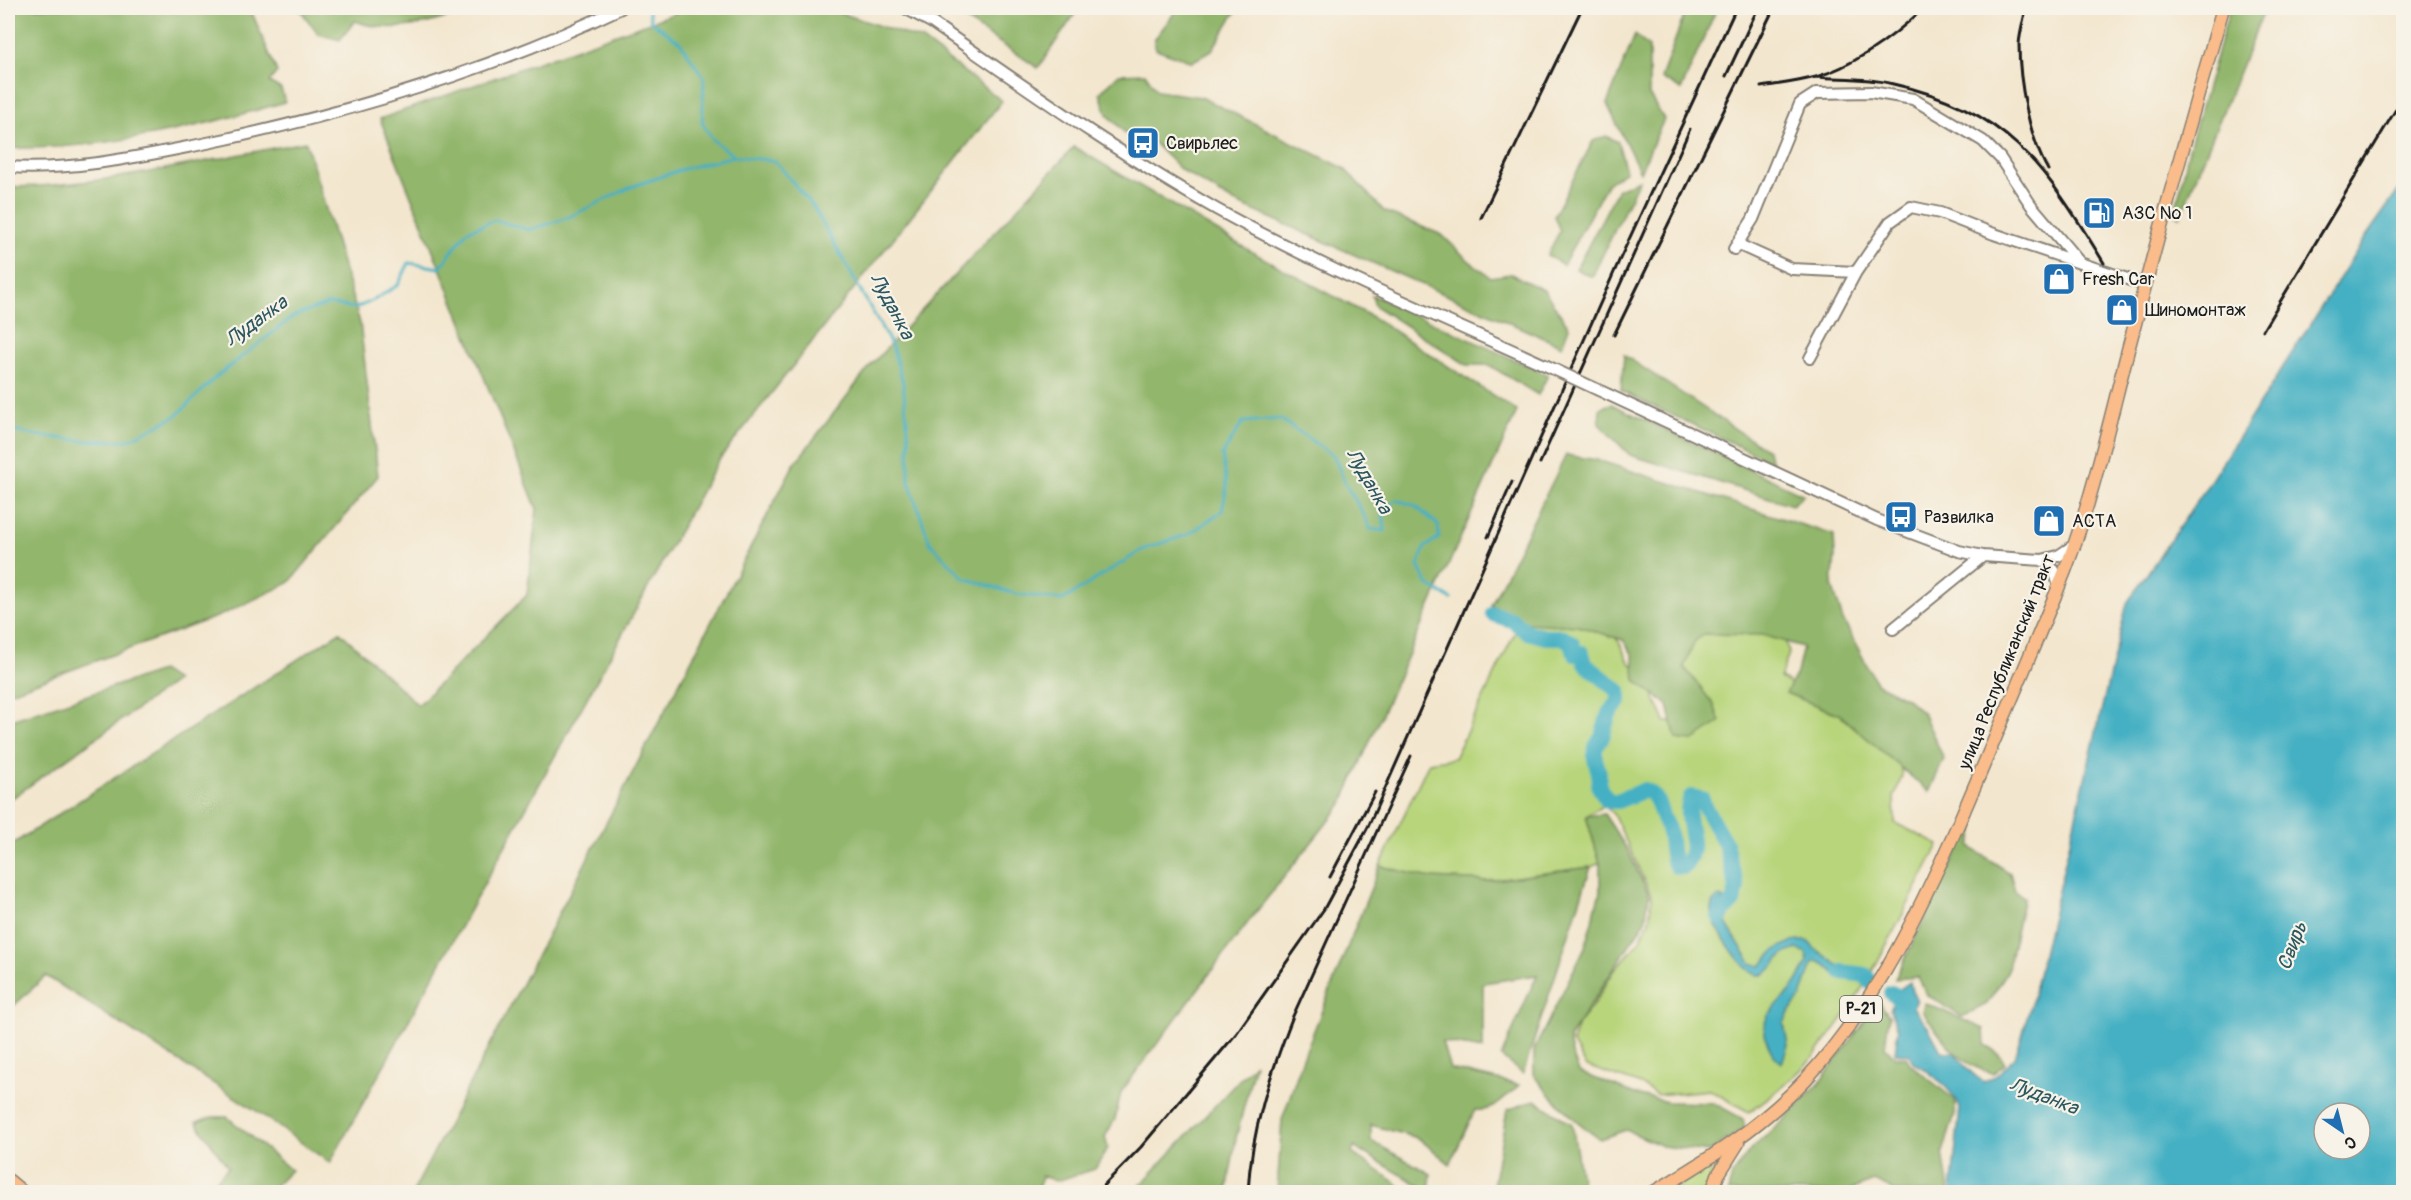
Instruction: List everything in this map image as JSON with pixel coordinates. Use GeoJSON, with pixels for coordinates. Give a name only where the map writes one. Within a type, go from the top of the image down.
{"type":"FeatureCollection","features":[{"type":"Feature","properties":{"kind":"highway"},"geometry":{"type":"LineString","coordinates":[[8,1182],[21,1192]]}},
{"type":"Feature","properties":{"kind":"main road","name":"улица Республиканский тракт"},"geometry":{"type":"LineString","coordinates":[[1747,1133],[1789,1096],[1822,1060],[1856,1017],[1888,966],[1938,869],[2059,586],[2092,487],[2145,285],[2223,8]]}},
{"type":"Feature","properties":{"kind":"main road","name":"Р-21"},"geometry":{"type":"LineString","coordinates":[[1654,1192],[1747,1133]]}},
{"type":"Feature","properties":{"kind":"main road","name":"Р-21"},"geometry":{"type":"LineString","coordinates":[[1712,1192],[1729,1155],[1747,1133]]}},
{"type":"Feature","properties":{"kind":"street"},"geometry":{"type":"LineString","coordinates":[[8,167],[73,165],[142,156],[231,138],[333,113],[442,82],[621,8]]}},
{"type":"Feature","properties":{"kind":"street"},"geometry":{"type":"LineString","coordinates":[[905,8],[931,22],[1125,154],[1216,209],[1330,267],[1545,364],[1877,520],[1959,551],[1983,556],[2043,560],[2058,556],[2073,546]]}},
{"type":"Feature","properties":{"kind":"street"},"geometry":{"type":"LineString","coordinates":[[923,8],[931,22]]}},
{"type":"Feature","properties":{"kind":"street"},"geometry":{"type":"LineString","coordinates":[[1856,272],[1792,269],[1736,247],[1753,219],[1800,104],[1817,93],[1871,92],[1913,99],[1983,141],[2000,158],[2031,205],[2080,263]]}},
{"type":"Feature","properties":{"kind":"street"},"geometry":{"type":"LineString","coordinates":[[1810,358],[1856,272],[1890,222],[1911,207],[1940,213],[1994,234],[2145,285]]}},
{"type":"Feature","properties":{"kind":"street"},"geometry":{"type":"LineString","coordinates":[[1893,629],[1983,556]]}},
{"type":"Feature","properties":{"kind":"street"},"geometry":{"type":"LineString","coordinates":[[2043,560],[2054,570],[2059,586]]}},
{"type":"Feature","properties":{"kind":"green space"},"geometry":{"type":"Polygon","coordinates":[[[8,8],[250,8],[277,72],[269,82],[281,89],[285,102],[217,121],[148,136],[43,148],[8,148],[8,8]]]}},
{"type":"Feature","properties":{"kind":"green space"},"geometry":{"type":"Polygon","coordinates":[[[299,8],[470,8],[443,19],[413,26],[383,27],[355,21],[340,40],[318,34],[299,8]]]}},
{"type":"Feature","properties":{"kind":"green space"},"geometry":{"type":"Polygon","coordinates":[[[689,8],[826,8],[922,40],[1002,101],[718,461],[330,1163],[255,1110],[46,976],[8,1011],[8,847],[340,632],[418,705],[527,595],[537,509],[380,119],[689,8]]]}},
{"type":"Feature","properties":{"kind":"green space"},"geometry":{"type":"Polygon","coordinates":[[[958,8],[1079,8],[1038,68],[967,21],[958,8]]]}},
{"type":"Feature","properties":{"kind":"green space"},"geometry":{"type":"Polygon","coordinates":[[[1178,8],[1238,8],[1212,50],[1192,62],[1156,49],[1154,40],[1178,8]]]}},
{"type":"Feature","properties":{"kind":"green space"},"geometry":{"type":"Polygon","coordinates":[[[1687,8],[1717,8],[1681,90],[1661,78],[1687,8]]]}},
{"type":"Feature","properties":{"kind":"green space"},"geometry":{"type":"Polygon","coordinates":[[[2230,8],[2265,8],[2180,217],[2175,213],[2189,149],[2230,8]]]}},
{"type":"Feature","properties":{"kind":"green space"},"geometry":{"type":"Polygon","coordinates":[[[1635,35],[1649,47],[1649,95],[1664,119],[1640,172],[1607,104],[1635,35]]]}},
{"type":"Feature","properties":{"kind":"green space"},"geometry":{"type":"Polygon","coordinates":[[[1145,73],[1157,91],[1201,97],[1344,168],[1384,211],[1442,235],[1490,277],[1511,274],[1544,290],[1569,327],[1562,346],[1234,202],[1181,170],[1152,141],[1128,136],[1107,114],[1100,93],[1119,74],[1145,73]]]}},
{"type":"Feature","properties":{"kind":"green space"},"geometry":{"type":"Polygon","coordinates":[[[1606,136],[1618,142],[1626,171],[1607,184],[1563,265],[1547,255],[1560,231],[1554,216],[1593,141],[1606,136]]]}},
{"type":"Feature","properties":{"kind":"green space"},"geometry":{"type":"Polygon","coordinates":[[[306,142],[360,323],[378,476],[289,583],[219,616],[8,693],[8,187],[120,177],[306,142]]]}},
{"type":"Feature","properties":{"kind":"green space"},"geometry":{"type":"Polygon","coordinates":[[[1074,147],[1252,252],[1374,318],[1517,411],[1342,804],[1249,921],[1121,1092],[1115,1119],[1105,1137],[1108,1148],[1095,1169],[1056,1181],[1042,1176],[1037,1192],[413,1192],[793,466],[871,365],[1074,147]]]}},
{"type":"Feature","properties":{"kind":"green space"},"geometry":{"type":"Polygon","coordinates":[[[1639,180],[1592,277],[1576,269],[1618,189],[1639,180]]]}},
{"type":"Feature","properties":{"kind":"green space"},"geometry":{"type":"Polygon","coordinates":[[[1372,295],[1548,375],[1538,395],[1489,365],[1467,365],[1375,306],[1372,295]]]}},
{"type":"Feature","properties":{"kind":"green space"},"geometry":{"type":"Polygon","coordinates":[[[1624,355],[1767,450],[1772,462],[1621,391],[1624,355]]]}},
{"type":"Feature","properties":{"kind":"green space"},"geometry":{"type":"Polygon","coordinates":[[[1611,404],[1804,495],[1792,505],[1630,455],[1599,424],[1600,408],[1611,404]]]}},
{"type":"Feature","properties":{"kind":"green space"},"geometry":{"type":"Polygon","coordinates":[[[1566,455],[1597,460],[1834,535],[1835,556],[1832,585],[1843,620],[1877,684],[1906,698],[1923,713],[1944,759],[1929,792],[1840,715],[1786,693],[1797,673],[1803,647],[1762,635],[1705,634],[1695,641],[1684,667],[1714,705],[1720,722],[1692,741],[1676,739],[1668,705],[1635,680],[1633,655],[1623,640],[1578,626],[1528,623],[1491,605],[1566,455]]]}},
{"type":"Feature","properties":{"kind":"green space"},"geometry":{"type":"Polygon","coordinates":[[[1530,602],[1603,623],[1619,642],[1629,662],[1647,680],[1665,722],[1691,722],[1671,658],[1671,631],[1782,629],[1789,653],[1780,678],[1816,698],[1902,754],[1902,776],[1894,797],[1895,823],[1939,845],[1867,980],[1834,1031],[1800,1071],[1749,1112],[1710,1090],[1656,1095],[1644,1086],[1586,1066],[1572,1042],[1578,1024],[1614,971],[1639,942],[1649,921],[1652,897],[1614,815],[1604,805],[1586,816],[1600,863],[1591,867],[1487,881],[1430,878],[1380,866],[1429,762],[1454,758],[1530,602]]]}},
{"type":"Feature","properties":{"kind":"green space"},"geometry":{"type":"Polygon","coordinates":[[[161,671],[176,681],[8,801],[8,721],[161,671]]]}},
{"type":"Feature","properties":{"kind":"green space"},"geometry":{"type":"Polygon","coordinates":[[[1604,814],[1627,849],[1649,895],[1645,921],[1569,1038],[1571,1051],[1579,1072],[1635,1094],[1667,1102],[1714,1103],[1743,1119],[1745,1127],[1709,1152],[1662,1146],[1626,1130],[1600,1139],[1564,1110],[1534,1076],[1534,1050],[1585,947],[1600,892],[1600,863],[1586,816],[1604,814]]]}},
{"type":"Feature","properties":{"kind":"green space"},"geometry":{"type":"Polygon","coordinates":[[[1977,818],[1970,847],[2010,873],[2015,891],[2024,897],[2007,972],[1987,1004],[1962,1017],[1927,995],[1918,977],[1895,979],[1973,820],[1977,818]]]}},
{"type":"Feature","properties":{"kind":"green space"},"geometry":{"type":"Polygon","coordinates":[[[1380,866],[1430,878],[1487,881],[1591,867],[1523,1074],[1501,1057],[1537,975],[1483,983],[1483,1049],[1442,1042],[1450,1069],[1519,1085],[1494,1106],[1475,1110],[1450,1164],[1418,1138],[1371,1125],[1371,1141],[1431,1174],[1429,1191],[1354,1147],[1352,1153],[1395,1182],[1405,1192],[1277,1192],[1282,1120],[1303,1058],[1380,866]]]}},
{"type":"Feature","properties":{"kind":"green space"},"geometry":{"type":"Polygon","coordinates":[[[1879,1002],[1889,1016],[1885,1047],[1894,1056],[1906,1057],[1910,1064],[1955,1100],[1955,1114],[1943,1152],[1949,1192],[1897,1192],[1874,1181],[1845,1192],[1728,1192],[1732,1175],[1752,1148],[1783,1121],[1820,1082],[1879,1002]]]}},
{"type":"Feature","properties":{"kind":"green space"},"geometry":{"type":"Polygon","coordinates":[[[1925,1003],[1984,1029],[1985,1045],[1999,1054],[2005,1064],[1993,1073],[1970,1064],[1960,1057],[1944,1041],[1922,1011],[1925,1003]]]}},
{"type":"Feature","properties":{"kind":"green space"},"geometry":{"type":"Polygon","coordinates":[[[1255,1063],[1236,1138],[1227,1192],[1134,1192],[1255,1063]]]}},
{"type":"Feature","properties":{"kind":"green space"},"geometry":{"type":"Polygon","coordinates":[[[1535,1100],[1572,1124],[1583,1192],[1486,1192],[1493,1186],[1507,1110],[1535,1100]]]}},
{"type":"Feature","properties":{"kind":"green space"},"geometry":{"type":"Polygon","coordinates":[[[212,1117],[227,1117],[291,1170],[269,1192],[206,1192],[228,1167],[196,1122],[212,1117]]]}},
{"type":"Feature","properties":{"kind":"green space"},"geometry":{"type":"Polygon","coordinates":[[[1717,1163],[1705,1192],[1685,1192],[1674,1188],[1717,1163]]]}},
{"type":"Feature","properties":{"kind":"water","name":"Свирь"},"geometry":{"type":"Polygon","coordinates":[[[2403,184],[2402,1192],[1951,1192],[1960,1108],[1947,1088],[1913,1063],[1909,1054],[1895,1053],[1898,1029],[1890,1010],[1900,989],[1910,982],[1917,1000],[1913,1008],[1928,1027],[1941,1051],[1955,1053],[1976,1077],[1984,1082],[2006,1067],[2012,1059],[2021,1040],[2031,1004],[2127,603],[2204,491],[2367,235],[2403,184]]]}},
{"type":"Feature","properties":{"kind":"water"},"geometry":{"type":"Polygon","coordinates":[[[1720,897],[1724,899],[1719,904],[1722,908],[1733,902],[1726,923],[1751,963],[1761,966],[1782,946],[1808,941],[1842,968],[1863,970],[1865,975],[1859,978],[1839,978],[1826,965],[1817,961],[1812,964],[1801,997],[1784,1023],[1788,1045],[1782,1063],[1769,1048],[1765,1035],[1766,1020],[1800,976],[1808,961],[1806,953],[1797,949],[1785,954],[1767,973],[1759,975],[1753,973],[1738,959],[1713,920],[1711,906],[1714,900],[1720,897]]]}},
{"type":"Feature","properties":{"kind":"waterway"},"geometry":{"type":"LineString","coordinates":[[649,12],[651,21],[680,42],[704,78],[702,123],[713,140],[734,156]]}},
{"type":"Feature","properties":{"kind":"waterway","name":"Луданка"},"geometry":{"type":"LineString","coordinates":[[8,430],[86,441],[128,440],[176,416],[216,377],[294,316],[328,304],[356,308],[374,300],[398,285],[409,263],[440,268],[467,231],[495,220],[529,230],[567,218],[631,187],[683,169],[734,156],[775,161],[814,208],[892,346],[903,383],[909,440],[909,482],[930,543],[964,578],[1016,594],[1063,600],[1142,550],[1189,534],[1222,511],[1227,486],[1222,455],[1243,422],[1280,419],[1334,456],[1346,485],[1370,529],[1385,531],[1383,513],[1396,500],[1414,505],[1438,525],[1439,538],[1425,547],[1418,566],[1428,585],[1451,599]]}},
{"type":"Feature","properties":{"kind":"waterway","name":"Луданка"},"geometry":{"type":"LineString","coordinates":[[1493,614],[1512,620],[1527,632],[1546,637],[1563,637],[1572,643],[1575,654],[1582,653],[1585,664],[1619,691],[1619,702],[1609,713],[1602,737],[1595,748],[1599,787],[1608,801],[1617,801],[1645,790],[1653,795],[1668,829],[1672,857],[1676,866],[1684,867],[1690,858],[1692,849],[1688,816],[1691,797],[1702,799],[1725,843],[1737,888],[1733,902],[1719,915],[1720,918]]}},
{"type":"Feature","properties":{"kind":"waterway","name":"Луданка"},"geometry":{"type":"LineString","coordinates":[[1842,972],[1865,975],[1870,982]]}},
{"type":"Feature","properties":{"kind":"waterway","name":"Луданка"},"geometry":{"type":"LineString","coordinates":[[1891,993],[1897,996],[1907,1016]]}},
{"type":"Feature","properties":{"kind":"railway"},"geometry":{"type":"LineString","coordinates":[[1481,218],[1582,8]]}},
{"type":"Feature","properties":{"kind":"railway"},"geometry":{"type":"LineString","coordinates":[[1097,1192],[1141,1147],[1236,1034],[1324,909],[1368,827],[1619,261],[1736,8]]}},
{"type":"Feature","properties":{"kind":"railway"},"geometry":{"type":"LineString","coordinates":[[1726,76],[1758,8]]}},
{"type":"Feature","properties":{"kind":"railway"},"geometry":{"type":"LineString","coordinates":[[1614,335],[1774,8]]}},
{"type":"Feature","properties":{"kind":"railway"},"geometry":{"type":"LineString","coordinates":[[1761,87],[1816,77],[1846,65],[1887,39],[1924,8]]}},
{"type":"Feature","properties":{"kind":"railway"},"geometry":{"type":"LineString","coordinates":[[2026,8],[2019,44],[2021,75],[2030,126],[2048,170]]}},
{"type":"Feature","properties":{"kind":"railway"},"geometry":{"type":"LineString","coordinates":[[1816,77],[1880,81],[1930,94],[1964,108],[1994,126],[2019,146],[2041,170],[2062,197],[2104,263]]}},
{"type":"Feature","properties":{"kind":"railway"},"geometry":{"type":"LineString","coordinates":[[2263,330],[2404,96]]}},
{"type":"Feature","properties":{"kind":"railway"},"geometry":{"type":"LineString","coordinates":[[1540,463],[1690,129]]}},
{"type":"Feature","properties":{"kind":"railway"},"geometry":{"type":"LineString","coordinates":[[1488,537],[1512,482]]}},
{"type":"Feature","properties":{"kind":"railway"},"geometry":{"type":"LineString","coordinates":[[1248,1192],[1253,1147],[1263,1102],[1285,1037],[1411,756]]}},
{"type":"Feature","properties":{"kind":"railway"},"geometry":{"type":"LineString","coordinates":[[1330,877],[1375,792]]}},
{"type":"Feature","properties":{"kind":"place","name":"Свирьлес"},"geometry":{"type":"Point","coordinates":[1143,143]}},
{"type":"Feature","properties":{"kind":"place","name":"АЗС № 1"},"geometry":{"type":"Point","coordinates":[2099,213]}},
{"type":"Feature","properties":{"kind":"place","name":"Fresh Car"},"geometry":{"type":"Point","coordinates":[2059,279]}},
{"type":"Feature","properties":{"kind":"place","name":"Шиномонтаж"},"geometry":{"type":"Point","coordinates":[2122,310]}},
{"type":"Feature","properties":{"kind":"place","name":"Развилка"},"geometry":{"type":"Point","coordinates":[1901,517]}},
{"type":"Feature","properties":{"kind":"place","name":"АСТА"},"geometry":{"type":"Point","coordinates":[2049,521]}}]}
